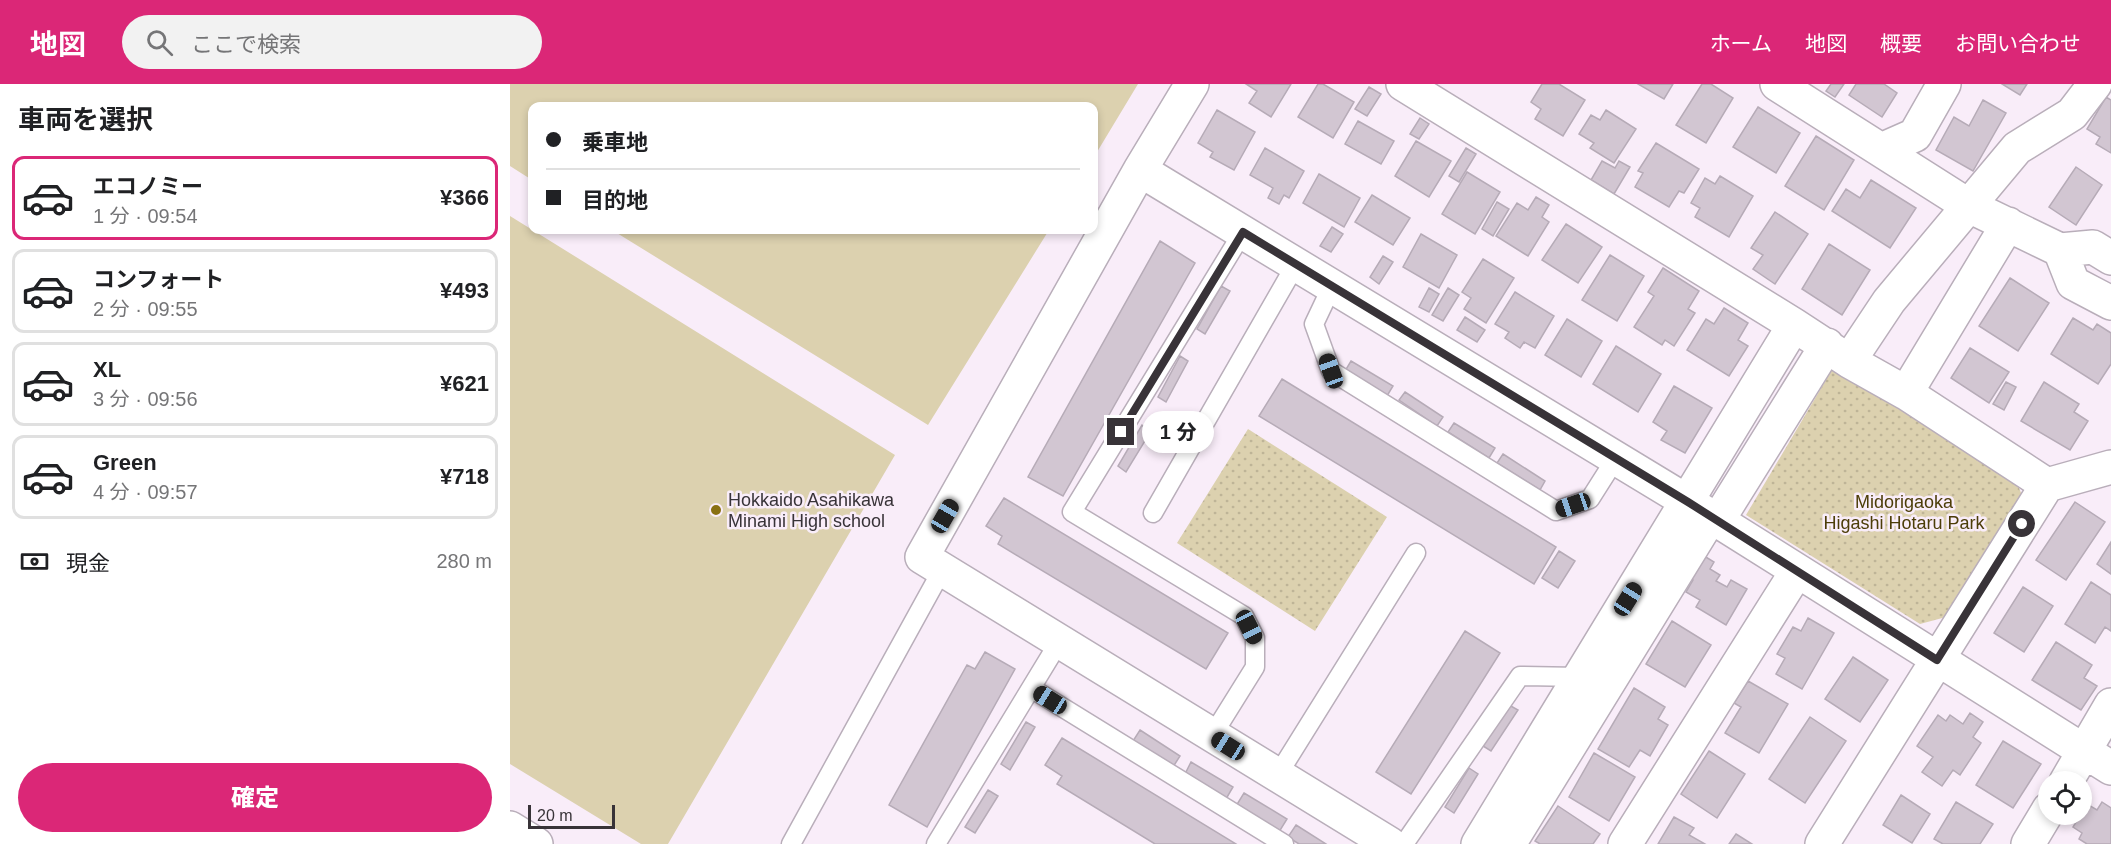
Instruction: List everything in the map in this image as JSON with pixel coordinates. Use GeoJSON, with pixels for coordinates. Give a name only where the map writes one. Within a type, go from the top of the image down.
{"type":"FeatureCollection","features":[{"type":"Feature","properties":{"kind":"street"},"geometry":{"type":"LineString","coordinates":[[1192,84],[1140,170],[922,557],[1389,844]]}},
{"type":"Feature","properties":{"kind":"street"},"geometry":{"type":"LineString","coordinates":[[1403,84],[1906,393],[2046,485]]}},
{"type":"Feature","properties":{"kind":"street"},"geometry":{"type":"LineString","coordinates":[[1777,84],[1969,206],[2060,250],[2094,247],[2111,258]]}},
{"type":"Feature","properties":{"kind":"street"},"geometry":{"type":"LineString","coordinates":[[1881,150],[1915,135],[1944,84]]}},
{"type":"Feature","properties":{"kind":"street"},"geometry":{"type":"LineString","coordinates":[[1478,844],[1581,677],[1705,513],[1838,353],[1889,301],[2017,148],[2072,114],[2095,84]]}},
{"type":"Feature","properties":{"kind":"street"},"geometry":{"type":"LineString","coordinates":[[1140,170],[1616,458],[2111,768]]}},
{"type":"Feature","properties":{"kind":"street"},"geometry":{"type":"LineString","coordinates":[[1906,393],[2008,224]]}},
{"type":"Feature","properties":{"kind":"street"},"geometry":{"type":"LineString","coordinates":[[2060,250],[2073,284],[2111,303]]}},
{"type":"Feature","properties":{"kind":"street"},"geometry":{"type":"LineString","coordinates":[[1509,844],[1705,513],[1794,324]]}},
{"type":"Feature","properties":{"kind":"street"},"geometry":{"type":"LineString","coordinates":[[1822,844],[2046,485],[2111,467]]}},
{"type":"Feature","properties":{"kind":"street"},"geometry":{"type":"LineString","coordinates":[[1625,844],[1797,571]]}},
{"type":"Feature","properties":{"kind":"street"},"geometry":{"type":"LineString","coordinates":[[2072,771],[2111,705]]}},
{"type":"Feature","properties":{"kind":"street"},"geometry":{"type":"LineString","coordinates":[[2028,844],[2039,825]]}},
{"type":"Feature","properties":{"kind":"street"},"geometry":{"type":"LineString","coordinates":[[510,828],[536,844]]}},
{"type":"Feature","properties":{"kind":"lane"},"geometry":{"type":"LineString","coordinates":[[1212,736],[1255,667],[1255,638],[1244,616],[1072,512],[1243,232]]}},
{"type":"Feature","properties":{"kind":"lane"},"geometry":{"type":"LineString","coordinates":[[1153,513],[1296,264]]}},
{"type":"Feature","properties":{"kind":"lane"},"geometry":{"type":"LineString","coordinates":[[1332,286],[1314,324],[1331,371],[1556,511],[1590,500],[1616,458]]}},
{"type":"Feature","properties":{"kind":"lane"},"geometry":{"type":"LineString","coordinates":[[1277,776],[1416,553]]}},
{"type":"Feature","properties":{"kind":"lane"},"geometry":{"type":"LineString","coordinates":[[791,844],[942,570]]}},
{"type":"Feature","properties":{"kind":"lane"},"geometry":{"type":"LineString","coordinates":[[936,844],[1059,642]]}},
{"type":"Feature","properties":{"kind":"lane"},"geometry":{"type":"LineString","coordinates":[[1404,844],[1520,676],[1581,677]]}},
{"type":"Feature","properties":{"kind":"lane"},"geometry":{"type":"LineString","coordinates":[[1031,688],[1284,844]]}},
{"type":"Feature","properties":{"kind":"green space"},"geometry":{"type":"Polygon","coordinates":[[[510,84],[1138,84],[1098,150],[1098,102],[528,102],[528,177],[510,166],[510,84]]]}},
{"type":"Feature","properties":{"kind":"green space"},"geometry":{"type":"Polygon","coordinates":[[[510,216],[528,227],[528,234],[539,234],[895,455],[668,844],[641,844],[510,764],[510,216]]]}},
{"type":"Feature","properties":{"kind":"green space"},"geometry":{"type":"Polygon","coordinates":[[[618,234],[1047,234],[928,425],[618,234]]]}},
{"type":"Feature","properties":{"kind":"green space","name":"Midorigaoka Higashi Hotaru Park"},"geometry":{"type":"Polygon","coordinates":[[[1833,368],[2015,479],[2022,495],[1946,617],[1920,624],[1746,515],[1833,368]]]}},
{"type":"Feature","properties":{"kind":"green space"},"geometry":{"type":"Polygon","coordinates":[[[1248,429],[1387,517],[1315,631],[1177,543],[1248,429]]]}},
{"type":"Feature","properties":{"kind":"building"},"geometry":{"type":"Polygon","coordinates":[[[1246,84],[1291,84],[1271,117],[1249,103],[1257,91],[1246,84]]]}},
{"type":"Feature","properties":{"kind":"building"},"geometry":{"type":"Polygon","coordinates":[[[1318,84],[1323,84],[1354,102],[1333,138],[1298,117],[1318,84]]]}},
{"type":"Feature","properties":{"kind":"building"},"geometry":{"type":"Polygon","coordinates":[[[1542,84],[1559,84],[1585,100],[1563,136],[1535,119],[1541,109],[1531,102],[1542,84]]]}},
{"type":"Feature","properties":{"kind":"building"},"geometry":{"type":"Polygon","coordinates":[[[1638,84],[1673,84],[1664,99],[1638,84]]]}},
{"type":"Feature","properties":{"kind":"building"},"geometry":{"type":"Polygon","coordinates":[[[1702,84],[1711,84],[1733,98],[1706,143],[1676,125],[1702,84]]]}},
{"type":"Feature","properties":{"kind":"building"},"geometry":{"type":"Polygon","coordinates":[[[1831,84],[1844,84],[1835,97],[1826,91],[1831,84]]]}},
{"type":"Feature","properties":{"kind":"building"},"geometry":{"type":"Polygon","coordinates":[[[1856,84],[1884,84],[1897,93],[1882,117],[1849,95],[1856,84]]]}},
{"type":"Feature","properties":{"kind":"building"},"geometry":{"type":"Polygon","coordinates":[[[2002,84],[2027,84],[2020,95],[2002,84]]]}},
{"type":"Feature","properties":{"kind":"building"},"geometry":{"type":"Polygon","coordinates":[[[1369,87],[1381,94],[1367,116],[1355,109],[1369,87]]]}},
{"type":"Feature","properties":{"kind":"building"},"geometry":{"type":"Polygon","coordinates":[[[2106,97],[2111,100],[2111,153],[2096,144],[2100,137],[2087,129],[2106,97]]]}},
{"type":"Feature","properties":{"kind":"building"},"geometry":{"type":"Polygon","coordinates":[[[1983,100],[2006,113],[1973,171],[1936,150],[1954,117],[1969,126],[1983,100]]]}},
{"type":"Feature","properties":{"kind":"building"},"geometry":{"type":"Polygon","coordinates":[[[1758,107],[1800,133],[1776,173],[1733,147],[1758,107]]]}},
{"type":"Feature","properties":{"kind":"building"},"geometry":{"type":"Polygon","coordinates":[[[1217,110],[1255,132],[1234,170],[1210,157],[1213,152],[1198,143],[1217,110]]]}},
{"type":"Feature","properties":{"kind":"building"},"geometry":{"type":"Polygon","coordinates":[[[1606,110],[1636,129],[1614,163],[1590,148],[1594,143],[1579,134],[1591,115],[1600,120],[1606,110]]]}},
{"type":"Feature","properties":{"kind":"building"},"geometry":{"type":"Polygon","coordinates":[[[1420,118],[1429,124],[1419,139],[1410,134],[1420,118]]]}},
{"type":"Feature","properties":{"kind":"building"},"geometry":{"type":"Polygon","coordinates":[[[1358,121],[1394,141],[1381,164],[1345,144],[1358,121]]]}},
{"type":"Feature","properties":{"kind":"building"},"geometry":{"type":"Polygon","coordinates":[[[1816,136],[1854,160],[1824,210],[1785,186],[1816,136]]]}},
{"type":"Feature","properties":{"kind":"building"},"geometry":{"type":"Polygon","coordinates":[[[1416,141],[1451,161],[1429,197],[1395,176],[1416,141]]]}},
{"type":"Feature","properties":{"kind":"building"},"geometry":{"type":"Polygon","coordinates":[[[1656,143],[1699,169],[1684,193],[1679,191],[1669,207],[1635,187],[1643,173],[1638,171],[1656,143]]]}},
{"type":"Feature","properties":{"kind":"building"},"geometry":{"type":"Polygon","coordinates":[[[1265,148],[1304,171],[1289,198],[1284,195],[1279,204],[1268,198],[1273,188],[1250,175],[1265,148]]]}},
{"type":"Feature","properties":{"kind":"building"},"geometry":{"type":"Polygon","coordinates":[[[1466,148],[1476,154],[1459,182],[1449,176],[1466,148]]]}},
{"type":"Feature","properties":{"kind":"building"},"geometry":{"type":"Polygon","coordinates":[[[1602,161],[1615,168],[1619,161],[1630,167],[1614,194],[1591,180],[1602,161]]]}},
{"type":"Feature","properties":{"kind":"building"},"geometry":{"type":"Polygon","coordinates":[[[2076,167],[2102,185],[2076,225],[2049,207],[2076,167]]]}},
{"type":"Feature","properties":{"kind":"building"},"geometry":{"type":"Polygon","coordinates":[[[1467,172],[1500,192],[1475,234],[1442,214],[1467,172]]]}},
{"type":"Feature","properties":{"kind":"building"},"geometry":{"type":"Polygon","coordinates":[[[1319,174],[1360,198],[1344,227],[1303,203],[1319,174]]]}},
{"type":"Feature","properties":{"kind":"building"},"geometry":{"type":"Polygon","coordinates":[[[1720,176],[1753,196],[1729,237],[1695,217],[1700,208],[1691,203],[1705,178],[1715,184],[1720,176]]]}},
{"type":"Feature","properties":{"kind":"building"},"geometry":{"type":"Polygon","coordinates":[[[1871,180],[1916,208],[1890,248],[1832,211],[1846,189],[1860,198],[1871,180]]]}},
{"type":"Feature","properties":{"kind":"building"},"geometry":{"type":"Polygon","coordinates":[[[1372,195],[1410,218],[1393,245],[1355,222],[1372,195]]]}},
{"type":"Feature","properties":{"kind":"building"},"geometry":{"type":"Polygon","coordinates":[[[1536,197],[1549,205],[1542,217],[1549,222],[1528,256],[1496,236],[1517,203],[1528,210],[1536,197]]]}},
{"type":"Feature","properties":{"kind":"building"},"geometry":{"type":"Polygon","coordinates":[[[1497,202],[1509,209],[1493,236],[1482,229],[1497,202]]]}},
{"type":"Feature","properties":{"kind":"building"},"geometry":{"type":"Polygon","coordinates":[[[1775,212],[1808,234],[1775,284],[1753,269],[1763,255],[1751,248],[1775,212]]]}},
{"type":"Feature","properties":{"kind":"building"},"geometry":{"type":"Polygon","coordinates":[[[1566,224],[1602,247],[1578,283],[1542,260],[1566,224]]]}},
{"type":"Feature","properties":{"kind":"building"},"geometry":{"type":"Polygon","coordinates":[[[1332,227],[1343,234],[1331,252],[1320,246],[1332,227]]]}},
{"type":"Feature","properties":{"kind":"building"},"geometry":{"type":"Polygon","coordinates":[[[1421,234],[1457,255],[1439,288],[1403,267],[1421,234]]]}},
{"type":"Feature","properties":{"kind":"building"},"geometry":{"type":"Polygon","coordinates":[[[1160,241],[1195,263],[1063,496],[1028,477],[1160,241]]]}},
{"type":"Feature","properties":{"kind":"building"},"geometry":{"type":"Polygon","coordinates":[[[1829,244],[1870,270],[1842,315],[1802,289],[1829,244]]]}},
{"type":"Feature","properties":{"kind":"building"},"geometry":{"type":"Polygon","coordinates":[[[1610,255],[1644,276],[1617,321],[1582,300],[1610,255]]]}},
{"type":"Feature","properties":{"kind":"building"},"geometry":{"type":"Polygon","coordinates":[[[1383,256],[1393,262],[1379,284],[1370,277],[1383,256]]]}},
{"type":"Feature","properties":{"kind":"building"},"geometry":{"type":"Polygon","coordinates":[[[1483,259],[1514,278],[1486,323],[1464,309],[1471,298],[1462,292],[1483,259]]]}},
{"type":"Feature","properties":{"kind":"building"},"geometry":{"type":"Polygon","coordinates":[[[1663,268],[1699,291],[1688,309],[1695,313],[1674,346],[1665,340],[1662,345],[1634,327],[1654,296],[1648,292],[1663,268]]]}},
{"type":"Feature","properties":{"kind":"building"},"geometry":{"type":"Polygon","coordinates":[[[2010,278],[2049,303],[2018,351],[1979,326],[2010,278]]]}},
{"type":"Feature","properties":{"kind":"building"},"geometry":{"type":"Polygon","coordinates":[[[1221,286],[1230,291],[1205,334],[1197,329],[1221,286]]]}},
{"type":"Feature","properties":{"kind":"building"},"geometry":{"type":"Polygon","coordinates":[[[1429,288],[1439,294],[1429,312],[1419,307],[1429,288]]]}},
{"type":"Feature","properties":{"kind":"building"},"geometry":{"type":"Polygon","coordinates":[[[1448,288],[1459,295],[1443,321],[1432,315],[1448,288]]]}},
{"type":"Feature","properties":{"kind":"building"},"geometry":{"type":"Polygon","coordinates":[[[1515,292],[1554,316],[1535,348],[1524,342],[1520,348],[1505,338],[1509,332],[1495,324],[1515,292]]]}},
{"type":"Feature","properties":{"kind":"building"},"geometry":{"type":"Polygon","coordinates":[[[1724,308],[1748,323],[1738,340],[1748,346],[1729,376],[1687,350],[1706,319],[1714,324],[1724,308]]]}},
{"type":"Feature","properties":{"kind":"building"},"geometry":{"type":"Polygon","coordinates":[[[1465,317],[1485,330],[1477,342],[1457,330],[1465,317]]]}},
{"type":"Feature","properties":{"kind":"building"},"geometry":{"type":"Polygon","coordinates":[[[2073,318],[2093,330],[2097,324],[2111,333],[2111,364],[2098,384],[2051,354],[2073,318]]]}},
{"type":"Feature","properties":{"kind":"building"},"geometry":{"type":"Polygon","coordinates":[[[1567,319],[1602,341],[1581,377],[1545,355],[1567,319]]]}},
{"type":"Feature","properties":{"kind":"building"},"geometry":{"type":"Polygon","coordinates":[[[1616,346],[1661,374],[1638,412],[1593,384],[1616,346]]]}},
{"type":"Feature","properties":{"kind":"building"},"geometry":{"type":"Polygon","coordinates":[[[1970,348],[2009,372],[1989,403],[1951,378],[1970,348]]]}},
{"type":"Feature","properties":{"kind":"building"},"geometry":{"type":"Polygon","coordinates":[[[1180,356],[1188,361],[1166,402],[1158,397],[1180,356]]]}},
{"type":"Feature","properties":{"kind":"building"},"geometry":{"type":"Polygon","coordinates":[[[1351,361],[1393,386],[1387,396],[1345,371],[1351,361]]]}},
{"type":"Feature","properties":{"kind":"building"},"geometry":{"type":"Polygon","coordinates":[[[1282,379],[1556,547],[1534,584],[1259,416],[1282,379]]]}},
{"type":"Feature","properties":{"kind":"building"},"geometry":{"type":"Polygon","coordinates":[[[2006,382],[2016,387],[2004,410],[1993,404],[2006,382]]]}},
{"type":"Feature","properties":{"kind":"building"},"geometry":{"type":"Polygon","coordinates":[[[2044,382],[2079,404],[2074,412],[2088,421],[2070,450],[2021,421],[2044,382]]]}},
{"type":"Feature","properties":{"kind":"building"},"geometry":{"type":"Polygon","coordinates":[[[1674,386],[1712,408],[1685,453],[1661,440],[1667,431],[1653,422],[1674,386]]]}},
{"type":"Feature","properties":{"kind":"building"},"geometry":{"type":"Polygon","coordinates":[[[1405,392],[1443,417],[1437,426],[1399,400],[1405,392]]]}},
{"type":"Feature","properties":{"kind":"building"},"geometry":{"type":"Polygon","coordinates":[[[1454,423],[1495,448],[1489,458],[1448,432],[1454,423]]]}},
{"type":"Feature","properties":{"kind":"building"},"geometry":{"type":"Polygon","coordinates":[[[1142,425],[1151,431],[1126,472],[1118,466],[1142,425]]]}},
{"type":"Feature","properties":{"kind":"building"},"geometry":{"type":"Polygon","coordinates":[[[1503,454],[1545,481],[1540,490],[1497,463],[1503,454]]]}},
{"type":"Feature","properties":{"kind":"building"},"geometry":{"type":"Polygon","coordinates":[[[1004,498],[1228,633],[1206,669],[998,544],[1002,536],[986,526],[1004,498]]]}},
{"type":"Feature","properties":{"kind":"building"},"geometry":{"type":"Polygon","coordinates":[[[2075,502],[2105,522],[2066,580],[2036,560],[2075,502]]]}},
{"type":"Feature","properties":{"kind":"building"},"geometry":{"type":"Polygon","coordinates":[[[2111,542],[2111,574],[2097,564],[2111,542]]]}},
{"type":"Feature","properties":{"kind":"building"},"geometry":{"type":"Polygon","coordinates":[[[1559,551],[1575,561],[1558,588],[1542,578],[1559,551]]]}},
{"type":"Feature","properties":{"kind":"building"},"geometry":{"type":"Polygon","coordinates":[[[1701,554],[1714,562],[1710,569],[1720,575],[1716,581],[1727,587],[1731,580],[1747,589],[1726,625],[1696,607],[1700,600],[1686,592],[1693,580],[1687,576],[1701,554]]]}},
{"type":"Feature","properties":{"kind":"building"},"geometry":{"type":"Polygon","coordinates":[[[2091,582],[2111,595],[2111,631],[2105,627],[2095,643],[2065,624],[2091,582]]]}},
{"type":"Feature","properties":{"kind":"building"},"geometry":{"type":"Polygon","coordinates":[[[2023,587],[2053,606],[2024,652],[1994,633],[2023,587]]]}},
{"type":"Feature","properties":{"kind":"building"},"geometry":{"type":"Polygon","coordinates":[[[1808,618],[1834,633],[1802,689],[1776,674],[1785,658],[1777,654],[1793,627],[1801,631],[1808,618]]]}},
{"type":"Feature","properties":{"kind":"building"},"geometry":{"type":"Polygon","coordinates":[[[1672,621],[1711,645],[1685,687],[1646,664],[1672,621]]]}},
{"type":"Feature","properties":{"kind":"building"},"geometry":{"type":"Polygon","coordinates":[[[1465,631],[1500,653],[1411,794],[1376,772],[1465,631]]]}},
{"type":"Feature","properties":{"kind":"building"},"geometry":{"type":"Polygon","coordinates":[[[2056,642],[2092,665],[2084,678],[2097,686],[2081,710],[2032,680],[2056,642]]]}},
{"type":"Feature","properties":{"kind":"building"},"geometry":{"type":"Polygon","coordinates":[[[985,652],[1015,669],[927,827],[889,805],[967,665],[975,669],[985,652]]]}},
{"type":"Feature","properties":{"kind":"building"},"geometry":{"type":"Polygon","coordinates":[[[1853,657],[1888,680],[1860,722],[1825,699],[1853,657]]]}},
{"type":"Feature","properties":{"kind":"building"},"geometry":{"type":"Polygon","coordinates":[[[1748,681],[1788,704],[1759,753],[1725,733],[1741,707],[1734,703],[1748,681]]]}},
{"type":"Feature","properties":{"kind":"building"},"geometry":{"type":"Polygon","coordinates":[[[1634,688],[1665,707],[1658,719],[1668,725],[1650,756],[1640,750],[1629,767],[1598,749],[1634,688]]]}},
{"type":"Feature","properties":{"kind":"building"},"geometry":{"type":"Polygon","coordinates":[[[1509,705],[1518,710],[1491,751],[1483,746],[1509,705]]]}},
{"type":"Feature","properties":{"kind":"building"},"geometry":{"type":"Polygon","coordinates":[[[1970,713],[1983,722],[1973,737],[1981,743],[1960,775],[1953,770],[1942,786],[1922,772],[1933,757],[1917,746],[1938,715],[1946,721],[1950,715],[1963,724],[1970,713]]]}},
{"type":"Feature","properties":{"kind":"building"},"geometry":{"type":"Polygon","coordinates":[[[1810,717],[1846,741],[1805,803],[1769,779],[1810,717]]]}},
{"type":"Feature","properties":{"kind":"building"},"geometry":{"type":"Polygon","coordinates":[[[1026,722],[1035,727],[1010,770],[1001,764],[1026,722]]]}},
{"type":"Feature","properties":{"kind":"building"},"geometry":{"type":"Polygon","coordinates":[[[1140,730],[1180,756],[1173,767],[1133,741],[1140,730]]]}},
{"type":"Feature","properties":{"kind":"building"},"geometry":{"type":"Polygon","coordinates":[[[1062,738],[1236,844],[1155,844],[1057,784],[1062,776],[1045,765],[1062,738]]]}},
{"type":"Feature","properties":{"kind":"building"},"geometry":{"type":"Polygon","coordinates":[[[2003,741],[2041,764],[2013,808],[1976,785],[2003,741]]]}},
{"type":"Feature","properties":{"kind":"building"},"geometry":{"type":"Polygon","coordinates":[[[1709,751],[1745,774],[1717,818],[1681,794],[1709,751]]]}},
{"type":"Feature","properties":{"kind":"building"},"geometry":{"type":"Polygon","coordinates":[[[1594,753],[1635,777],[1609,821],[1569,797],[1594,753]]]}},
{"type":"Feature","properties":{"kind":"building"},"geometry":{"type":"Polygon","coordinates":[[[1191,762],[1233,787],[1226,799],[1185,774],[1191,762]]]}},
{"type":"Feature","properties":{"kind":"building"},"geometry":{"type":"Polygon","coordinates":[[[1469,768],[1478,774],[1454,813],[1445,807],[1469,768]]]}},
{"type":"Feature","properties":{"kind":"building"},"geometry":{"type":"Polygon","coordinates":[[[988,790],[998,796],[975,833],[965,827],[988,790]]]}},
{"type":"Feature","properties":{"kind":"building"},"geometry":{"type":"Polygon","coordinates":[[[1244,793],[1287,819],[1279,832],[1236,806],[1244,793]]]}},
{"type":"Feature","properties":{"kind":"building"},"geometry":{"type":"Polygon","coordinates":[[[1901,795],[1930,814],[1912,843],[1883,825],[1901,795]]]}},
{"type":"Feature","properties":{"kind":"building"},"geometry":{"type":"Polygon","coordinates":[[[1956,802],[1993,824],[1980,844],[1943,844],[1934,839],[1956,802]]]}},
{"type":"Feature","properties":{"kind":"building"},"geometry":{"type":"Polygon","coordinates":[[[2102,802],[2111,808],[2111,844],[2087,844],[2079,839],[2082,833],[2073,827],[2074,825],[2092,825],[2092,807],[2097,810],[2102,802]]]}},
{"type":"Feature","properties":{"kind":"building"},"geometry":{"type":"Polygon","coordinates":[[[1558,806],[1600,834],[1593,844],[1540,844],[1535,841],[1558,806]]]}},
{"type":"Feature","properties":{"kind":"building"},"geometry":{"type":"Polygon","coordinates":[[[1674,817],[1694,828],[1689,835],[1705,844],[1658,844],[1674,817]]]}},
{"type":"Feature","properties":{"kind":"building"},"geometry":{"type":"Polygon","coordinates":[[[1296,825],[1326,844],[1299,844],[1288,837],[1296,825]]]}},
{"type":"Feature","properties":{"kind":"building"},"geometry":{"type":"Polygon","coordinates":[[[1736,834],[1752,844],[1729,844],[1736,834]]]}},
{"type":"Feature","properties":{"kind":"place","name":"Hokkaido Asahikawa Minami High school"},"geometry":{"type":"Point","coordinates":[716,510]}},
{"type":"Feature","properties":{"kind":"route"},"geometry":{"type":"LineString","coordinates":[[1121,432],[1243,232],[1688,502],[1937,660],[2022,524]]}}]}
